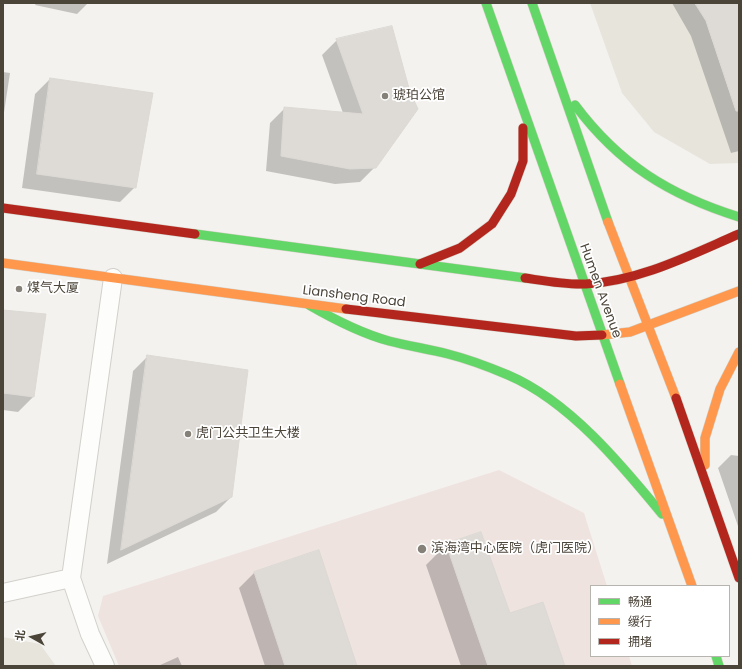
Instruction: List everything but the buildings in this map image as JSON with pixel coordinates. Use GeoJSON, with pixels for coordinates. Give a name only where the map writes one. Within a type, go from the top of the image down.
{"type":"FeatureCollection","features":[{"type":"Feature","properties":{"kind":"main road","name":"Humen Avenue"},"geometry":{"type":"LineString","coordinates":[[486,3],[602,335],[692,585]]}},
{"type":"Feature","properties":{"kind":"main road"},"geometry":{"type":"LineString","coordinates":[[532,3],[610,226],[649,325],[739,578]]}},
{"type":"Feature","properties":{"kind":"main road"},"geometry":{"type":"LineString","coordinates":[[560,82],[588,125],[624,160],[663,187],[708,208],[739,217]]}},
{"type":"Feature","properties":{"kind":"main road"},"geometry":{"type":"LineString","coordinates":[[420,264],[460,248],[492,224],[511,194],[523,161],[524,111]]}},
{"type":"Feature","properties":{"kind":"main road"},"geometry":{"type":"LineString","coordinates":[[3,208],[530,279],[584,284],[630,276],[679,260],[739,234]]}},
{"type":"Feature","properties":{"kind":"main road","name":"Liansheng Road"},"geometry":{"type":"LineString","coordinates":[[3,263],[309,305],[576,336],[630,332],[739,291]]}},
{"type":"Feature","properties":{"kind":"main road"},"geometry":{"type":"LineString","coordinates":[[309,305],[346,326],[390,341],[449,354],[509,375],[546,397],[583,426],[628,473],[671,524]]}},
{"type":"Feature","properties":{"kind":"main road"},"geometry":{"type":"LineString","coordinates":[[705,480],[705,438],[720,388],[739,352]]}},
{"type":"Feature","properties":{"kind":"street"},"geometry":{"type":"LineString","coordinates":[[106,666],[90,634],[72,578],[113,278]]}},
{"type":"Feature","properties":{"kind":"street"},"geometry":{"type":"LineString","coordinates":[[3,594],[72,578]]}},
{"type":"Feature","properties":{"kind":"shaded area"},"geometry":{"type":"Polygon","coordinates":[[[590,3],[739,3],[739,163],[710,164],[654,132],[622,93],[590,3]]]}},
{"type":"Feature","properties":{"kind":"shaded area","name":"滨海湾中心医院（虎门医院）"},"geometry":{"type":"Polygon","coordinates":[[[499,470],[584,513],[607,585],[590,585],[590,657],[629,657],[632,666],[119,666],[98,616],[103,596],[499,470]]]}},
{"type":"Feature","properties":{"kind":"shaded area"},"geometry":{"type":"Polygon","coordinates":[[[3,637],[40,644],[56,666],[3,666],[3,637]]]}},
{"type":"Feature","properties":{"kind":"traffic: fast"},"geometry":{"type":"LineString","coordinates":[[486,3],[620,384]]}},
{"type":"Feature","properties":{"kind":"traffic: fast"},"geometry":{"type":"LineString","coordinates":[[532,3],[608,222]]}},
{"type":"Feature","properties":{"kind":"traffic: fast"},"geometry":{"type":"LineString","coordinates":[[575,105],[609,144],[647,175],[690,199],[739,217]]}},
{"type":"Feature","properties":{"kind":"traffic: fast"},"geometry":{"type":"LineString","coordinates":[[195,234],[525,278]]}},
{"type":"Feature","properties":{"kind":"traffic: fast"},"geometry":{"type":"LineString","coordinates":[[309,305],[338,321],[368,334],[389,341],[463,358],[508,375],[530,386],[573,417],[611,455],[662,514]]}},
{"type":"Feature","properties":{"kind":"traffic: fast"},"geometry":{"type":"LineString","coordinates":[[716,657],[719,666]]}},
{"type":"Feature","properties":{"kind":"traffic: slow"},"geometry":{"type":"LineString","coordinates":[[608,222],[676,398]]}},
{"type":"Feature","properties":{"kind":"traffic: slow"},"geometry":{"type":"LineString","coordinates":[[3,263],[346,309]]}},
{"type":"Feature","properties":{"kind":"traffic: slow"},"geometry":{"type":"LineString","coordinates":[[602,335],[630,332],[739,291]]}},
{"type":"Feature","properties":{"kind":"traffic: slow"},"geometry":{"type":"LineString","coordinates":[[705,465],[705,438],[720,389],[739,352]]}},
{"type":"Feature","properties":{"kind":"traffic: slow"},"geometry":{"type":"LineString","coordinates":[[620,384],[692,585]]}},
{"type":"Feature","properties":{"kind":"traffic: jam"},"geometry":{"type":"LineString","coordinates":[[420,264],[460,248],[492,224],[511,194],[523,161],[523,128]]}},
{"type":"Feature","properties":{"kind":"traffic: jam"},"geometry":{"type":"LineString","coordinates":[[3,208],[195,234]]}},
{"type":"Feature","properties":{"kind":"traffic: jam"},"geometry":{"type":"LineString","coordinates":[[525,278],[571,284],[606,282],[626,278],[664,266],[739,234]]}},
{"type":"Feature","properties":{"kind":"traffic: jam"},"geometry":{"type":"LineString","coordinates":[[346,309],[576,336],[602,335]]}},
{"type":"Feature","properties":{"kind":"traffic: jam"},"geometry":{"type":"LineString","coordinates":[[676,398],[739,578]]}},
{"type":"Feature","properties":{"kind":"place","name":"琥珀公馆"},"geometry":{"type":"Point","coordinates":[385,96]}},
{"type":"Feature","properties":{"kind":"place","name":"煤气大厦"},"geometry":{"type":"Point","coordinates":[19,289]}},
{"type":"Feature","properties":{"kind":"place","name":"虎门公共卫生大楼"},"geometry":{"type":"Point","coordinates":[188,434]}},
{"type":"Feature","properties":{"kind":"place","name":"滨海湾中心医院（虎门医院）"},"geometry":{"type":"Point","coordinates":[422,549]}}]}
